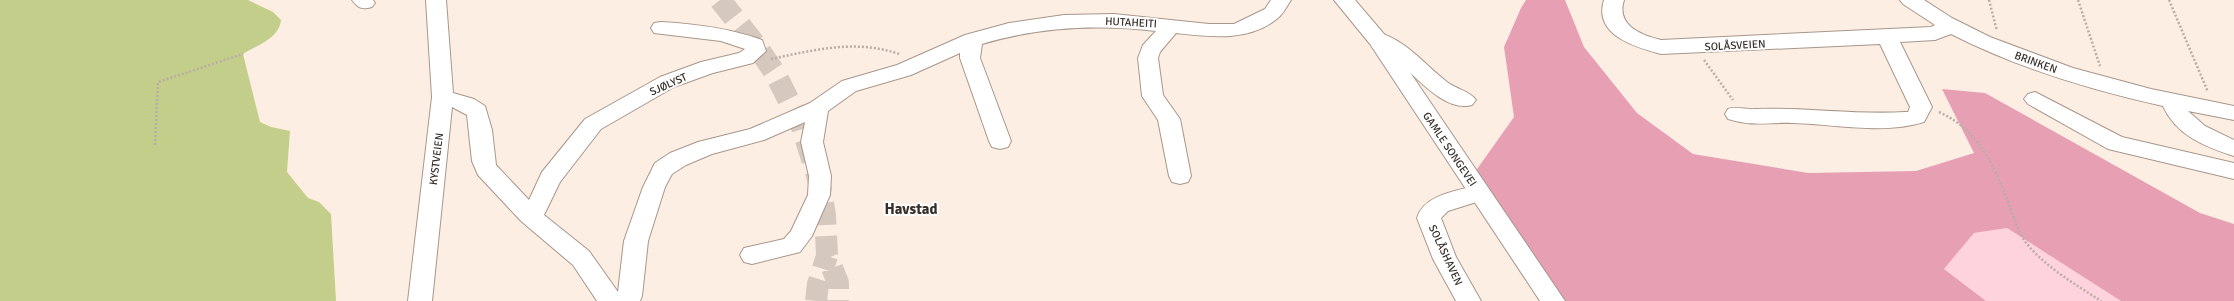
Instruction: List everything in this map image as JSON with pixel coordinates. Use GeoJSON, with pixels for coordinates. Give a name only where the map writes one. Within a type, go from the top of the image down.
{"type":"FeatureCollection","features":[{"type":"Feature","properties":{"kind":"street","name":"KYSTVEIEN"},"geometry":{"type":"LineString","coordinates":[[436,8],[442,14],[454,0]]}},
{"type":"Feature","properties":{"kind":"street","name":"HUTAHEITI"},"geometry":{"type":"LineString","coordinates":[[626,301],[630,296],[636,241],[654,187],[662,169],[692,152],[767,131],[818,108],[850,86],[904,70],[972,40],[1010,29],[1064,21],[1114,20],[1209,30],[1235,30],[1251,25],[1272,14],[1281,0]]}},
{"type":"Feature","properties":{"kind":"street","name":"GAMLE SONGEVEI"},"geometry":{"type":"LineString","coordinates":[[1344,0],[1377,39],[1478,193],[1553,301]]}},
{"type":"Feature","properties":{"kind":"street","name":"SOLÅSVEIEN"},"geometry":{"type":"LineString","coordinates":[[1614,0],[1611,6],[1613,20],[1629,35],[1646,44],[1662,47],[1694,47],[1887,37],[1935,33],[1950,26]]}},
{"type":"Feature","properties":{"kind":"street","name":"BRINKEN"},"geometry":{"type":"LineString","coordinates":[[1910,0],[1950,26],[2001,49],[2104,85],[2172,101],[2224,111]]}},
{"type":"Feature","properties":{"kind":"street","name":"KYSTVEIEN"},"geometry":{"type":"LineString","coordinates":[[420,301],[443,97],[436,8]]}},
{"type":"Feature","properties":{"kind":"street"},"geometry":{"type":"LineString","coordinates":[[1172,25],[1150,50],[1148,58],[1153,96],[1169,119],[1180,176]]}},
{"type":"Feature","properties":{"kind":"street"},"geometry":{"type":"LineString","coordinates":[[661,28],[694,30],[744,40],[755,45],[756,51]]}},
{"type":"Feature","properties":{"kind":"street"},"geometry":{"type":"LineString","coordinates":[[1741,115],[1791,115],[1882,121],[1905,120],[1916,117],[1921,107],[1887,37]]}},
{"type":"Feature","properties":{"kind":"street"},"geometry":{"type":"LineString","coordinates":[[1377,39],[1387,43],[1416,65],[1446,92],[1465,100]]}},
{"type":"Feature","properties":{"kind":"street"},"geometry":{"type":"LineString","coordinates":[[972,40],[970,58],[1000,141]]}},
{"type":"Feature","properties":{"kind":"street","name":"SJØLYST"},"geometry":{"type":"LineString","coordinates":[[529,215],[536,209],[550,178],[593,124],[667,82],[708,67],[746,58],[756,51]]}},
{"type":"Feature","properties":{"kind":"street"},"geometry":{"type":"LineString","coordinates":[[443,97],[467,104],[477,111],[481,130],[483,161],[486,169],[529,215],[581,258],[611,301]]}},
{"type":"Feature","properties":{"kind":"street"},"geometry":{"type":"LineString","coordinates":[[2035,99],[2104,137],[2127,146],[2234,171]]}},
{"type":"Feature","properties":{"kind":"street"},"geometry":{"type":"LineString","coordinates":[[2172,101],[2174,108],[2194,129],[2211,140],[2234,148]]}},
{"type":"Feature","properties":{"kind":"street"},"geometry":{"type":"LineString","coordinates":[[752,255],[792,246],[800,236],[819,195],[820,176],[812,142],[818,108]]}},
{"type":"Feature","properties":{"kind":"street","name":"SOLÅSHAVEN"},"geometry":{"type":"LineString","coordinates":[[1468,301],[1445,259],[1429,218],[1430,214],[1440,205],[1478,193]]}},
{"type":"Feature","properties":{"kind":"path"},"geometry":{"type":"LineString","coordinates":[[1989,0],[2001,49]]}},
{"type":"Feature","properties":{"kind":"path"},"geometry":{"type":"LineString","coordinates":[[2078,0],[2101,68],[2104,85]]}},
{"type":"Feature","properties":{"kind":"path"},"geometry":{"type":"LineString","coordinates":[[2169,0],[2224,111]]}},
{"type":"Feature","properties":{"kind":"path"},"geometry":{"type":"LineString","coordinates":[[756,51],[763,59],[768,60],[858,45],[881,48],[920,63]]}},
{"type":"Feature","properties":{"kind":"path"},"geometry":{"type":"LineString","coordinates":[[1694,47],[1741,115]]}},
{"type":"Feature","properties":{"kind":"path"},"geometry":{"type":"LineString","coordinates":[[155,146],[158,82],[243,54]]}},
{"type":"Feature","properties":{"kind":"path"},"geometry":{"type":"LineString","coordinates":[[1921,107],[1950,116],[1978,138],[1994,169],[2021,235],[2028,245],[2045,261],[2101,301]]}},
{"type":"Feature","properties":{"kind":"shaded area"},"geometry":{"type":"Polygon","coordinates":[[[0,0],[248,0],[273,12],[281,20],[276,32],[266,41],[243,54],[260,122],[271,127],[290,131],[287,172],[308,198],[319,202],[331,214],[336,301],[0,301],[0,0]]]}},
{"type":"Feature","properties":{"kind":"shaded area"},"geometry":{"type":"Polygon","coordinates":[[[1526,0],[1565,0],[1584,47],[1637,113],[1693,154],[1808,173],[1916,171],[1974,153],[1942,89],[1985,93],[2200,213],[2234,224],[2234,301],[2121,301],[2007,228],[1974,233],[1944,269],[1986,301],[1542,301],[1516,265],[1470,179],[1514,117],[1504,47],[1526,0]]]}},
{"type":"Feature","properties":{"kind":"shaded area"},"geometry":{"type":"Polygon","coordinates":[[[2007,228],[2121,301],[1986,301],[1944,269],[1974,233],[2007,228]]]}},
{"type":"Feature","properties":{"kind":"tunnel"},"geometry":{"type":"LineString","coordinates":[[720,0],[758,48],[775,73],[802,127],[820,185],[825,215],[827,255],[838,283],[838,301]]}},
{"type":"Feature","properties":{"kind":"tunnel"},"geometry":{"type":"LineString","coordinates":[[816,301],[818,284],[827,256]]}},
{"type":"Feature","properties":{"kind":"district","name":"Havstad"},"geometry":{"type":"Point","coordinates":[911,209]}}]}
